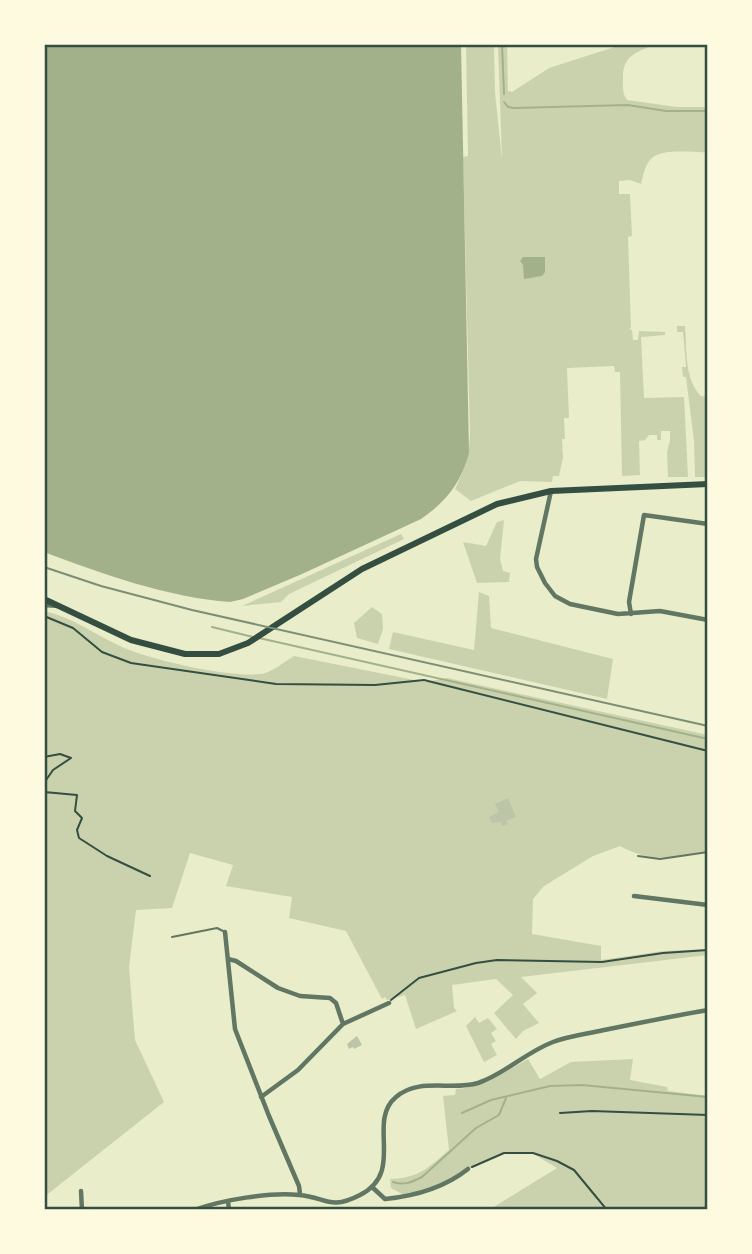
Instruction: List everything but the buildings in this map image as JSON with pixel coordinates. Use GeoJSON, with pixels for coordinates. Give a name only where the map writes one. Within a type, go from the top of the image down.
{"type":"FeatureCollection","features":[{"type":"Feature","properties":{"kind":"main road"},"geometry":{"type":"LineString","coordinates":[[44,599],[131,640],[198,655],[228,652],[256,639],[290,614],[362,569],[473,515],[513,499],[551,491],[708,484]]}},
{"type":"Feature","properties":{"kind":"street"},"geometry":{"type":"LineString","coordinates":[[551,491],[536,559],[537,568],[555,596],[570,604],[618,614],[660,611],[708,620]]}},
{"type":"Feature","properties":{"kind":"street"},"geometry":{"type":"LineString","coordinates":[[631,614],[629,602],[644,516],[708,524]]}},
{"type":"Feature","properties":{"kind":"street"},"geometry":{"type":"LineString","coordinates":[[44,605],[59,606]]}},
{"type":"Feature","properties":{"kind":"street"},"geometry":{"type":"LineString","coordinates":[[634,896],[708,905]]}},
{"type":"Feature","properties":{"kind":"street"},"geometry":{"type":"LineString","coordinates":[[225,932],[235,1029],[299,1186],[300,1195]]}},
{"type":"Feature","properties":{"kind":"street"},"geometry":{"type":"LineString","coordinates":[[228,959],[236,961],[278,988],[300,996],[330,998],[336,1003],[343,1024]]}},
{"type":"Feature","properties":{"kind":"street"},"geometry":{"type":"LineString","coordinates":[[261,1097],[298,1070],[343,1024],[389,1003]]}},
{"type":"Feature","properties":{"kind":"street"},"geometry":{"type":"LineString","coordinates":[[194,1210],[228,1201],[300,1195],[333,1203],[359,1196],[372,1187],[385,1166],[386,1112],[396,1097],[405,1091],[431,1085],[458,1086],[477,1083],[538,1049],[565,1038],[670,1015],[708,1010]]}},
{"type":"Feature","properties":{"kind":"street"},"geometry":{"type":"LineString","coordinates":[[372,1187],[385,1199],[408,1197],[453,1181],[468,1169]]}},
{"type":"Feature","properties":{"kind":"street"},"geometry":{"type":"LineString","coordinates":[[81,1191],[82,1210]]}},
{"type":"Feature","properties":{"kind":"street"},"geometry":{"type":"LineString","coordinates":[[228,1201],[229,1210]]}},
{"type":"Feature","properties":{"kind":"lane"},"geometry":{"type":"LineString","coordinates":[[638,856],[660,859],[708,852]]}},
{"type":"Feature","properties":{"kind":"lane"},"geometry":{"type":"LineString","coordinates":[[172,936],[217,928],[225,932]]}},
{"type":"Feature","properties":{"kind":"path"},"geometry":{"type":"LineString","coordinates":[[44,616],[77,630],[102,652],[131,663],[276,684],[396,684],[424,680],[708,751]]}},
{"type":"Feature","properties":{"kind":"path"},"geometry":{"type":"LineString","coordinates":[[44,757],[60,754],[71,758],[53,770],[44,783]]}},
{"type":"Feature","properties":{"kind":"path"},"geometry":{"type":"LineString","coordinates":[[44,792],[77,794],[75,811],[82,818],[77,830],[79,838],[107,856],[149,876]]}},
{"type":"Feature","properties":{"kind":"path"},"geometry":{"type":"LineString","coordinates":[[389,1003],[419,978],[476,963],[497,960],[602,962],[708,950]]}},
{"type":"Feature","properties":{"kind":"path"},"geometry":{"type":"LineString","coordinates":[[561,1113],[592,1111],[708,1115]]}},
{"type":"Feature","properties":{"kind":"path"},"geometry":{"type":"LineString","coordinates":[[468,1169],[504,1153],[533,1153],[574,1170],[607,1210]]}},
{"type":"Feature","properties":{"kind":"shaded area"},"geometry":{"type":"Polygon","coordinates":[[[44,44],[461,44],[469,453],[457,483],[430,513],[302,574],[230,602],[159,590],[44,552],[44,44]]]}},
{"type":"Feature","properties":{"kind":"shaded area"},"geometry":{"type":"Polygon","coordinates":[[[466,44],[494,44],[495,92],[502,160],[498,44],[507,44],[508,91],[512,92],[549,68],[624,44],[654,44],[631,56],[625,64],[623,87],[627,100],[677,107],[708,107],[708,152],[671,152],[657,155],[648,163],[641,184],[630,180],[619,181],[619,194],[630,194],[632,236],[628,237],[629,329],[632,330],[633,340],[638,340],[639,331],[665,332],[665,335],[641,337],[644,398],[684,397],[688,477],[668,477],[670,431],[661,431],[661,440],[657,440],[657,435],[649,435],[645,440],[639,441],[640,475],[622,476],[620,372],[615,372],[614,366],[567,368],[569,418],[564,418],[565,439],[562,439],[563,458],[559,476],[553,476],[552,482],[520,481],[471,501],[455,489],[466,463],[470,434],[463,157],[468,156],[466,44]]]}},
{"type":"Feature","properties":{"kind":"shaded area"},"geometry":{"type":"Polygon","coordinates":[[[523,257],[545,257],[545,272],[542,276],[524,279],[520,261],[523,257]]]}},
{"type":"Feature","properties":{"kind":"shaded area"},"geometry":{"type":"Polygon","coordinates":[[[677,326],[685,326],[687,363],[692,381],[701,396],[708,397],[708,477],[695,477],[694,441],[686,377],[683,377],[682,367],[686,367],[683,332],[677,332],[677,326]]]}},
{"type":"Feature","properties":{"kind":"shaded area"},"geometry":{"type":"Polygon","coordinates":[[[504,520],[500,559],[503,571],[510,573],[509,582],[477,583],[463,542],[486,546],[497,522],[504,520]]]}},
{"type":"Feature","properties":{"kind":"shaded area"},"geometry":{"type":"Polygon","coordinates":[[[401,534],[404,539],[289,594],[281,602],[242,606],[401,534]]]}},
{"type":"Feature","properties":{"kind":"shaded area"},"geometry":{"type":"Polygon","coordinates":[[[479,592],[489,596],[491,628],[613,659],[607,699],[389,649],[393,632],[474,650],[479,592]]]}},
{"type":"Feature","properties":{"kind":"shaded area"},"geometry":{"type":"Polygon","coordinates":[[[372,607],[382,614],[383,629],[378,644],[357,638],[354,623],[372,607]]]}},
{"type":"Feature","properties":{"kind":"shaded area"},"geometry":{"type":"Polygon","coordinates":[[[44,611],[74,622],[135,652],[191,667],[247,675],[261,674],[294,656],[424,682],[447,678],[708,735],[708,852],[663,858],[632,852],[620,846],[593,856],[544,886],[533,899],[532,934],[601,946],[601,960],[664,951],[708,949],[708,955],[521,977],[537,993],[523,1004],[539,1023],[523,1031],[516,1039],[494,1013],[513,995],[496,979],[452,985],[454,1008],[457,1011],[416,1029],[405,995],[382,999],[346,931],[289,918],[292,897],[226,886],[233,865],[190,853],[172,908],[136,910],[129,967],[135,1040],[164,1102],[44,1197],[44,611]]]}},
{"type":"Feature","properties":{"kind":"shaded area"},"geometry":{"type":"Polygon","coordinates":[[[475,1017],[479,1023],[488,1018],[497,1029],[491,1033],[496,1041],[491,1044],[497,1055],[484,1062],[466,1026],[475,1017]]]}},
{"type":"Feature","properties":{"kind":"shaded area"},"geometry":{"type":"Polygon","coordinates":[[[528,1059],[540,1079],[571,1062],[633,1059],[630,1080],[667,1087],[668,1091],[708,1096],[708,1210],[609,1210],[598,1197],[597,1200],[605,1210],[489,1210],[557,1168],[532,1153],[504,1153],[468,1169],[453,1181],[408,1197],[391,1188],[390,1179],[408,1177],[422,1171],[449,1150],[443,1096],[455,1095],[456,1089],[485,1082],[528,1059]]]}},
{"type":"Feature","properties":{"kind":"waterway"},"geometry":{"type":"LineString","coordinates":[[502,44],[504,94]]}},
{"type":"Feature","properties":{"kind":"waterway"},"geometry":{"type":"LineString","coordinates":[[504,102],[508,107],[514,108],[628,105],[666,111],[708,111]]}},
{"type":"Feature","properties":{"kind":"waterway"},"geometry":{"type":"LineString","coordinates":[[212,627],[253,637]]}},
{"type":"Feature","properties":{"kind":"waterway"},"geometry":{"type":"LineString","coordinates":[[259,638],[708,739]]}},
{"type":"Feature","properties":{"kind":"waterway"},"geometry":{"type":"LineString","coordinates":[[462,1113],[491,1100],[550,1086],[582,1085],[708,1097]]}},
{"type":"Feature","properties":{"kind":"waterway"},"geometry":{"type":"LineString","coordinates":[[393,1182],[411,1182],[422,1177],[476,1128],[499,1115],[506,1098]]}},
{"type":"Feature","properties":{"kind":"railway"},"geometry":{"type":"LineString","coordinates":[[44,567],[101,586],[192,610],[708,726]]}}]}
